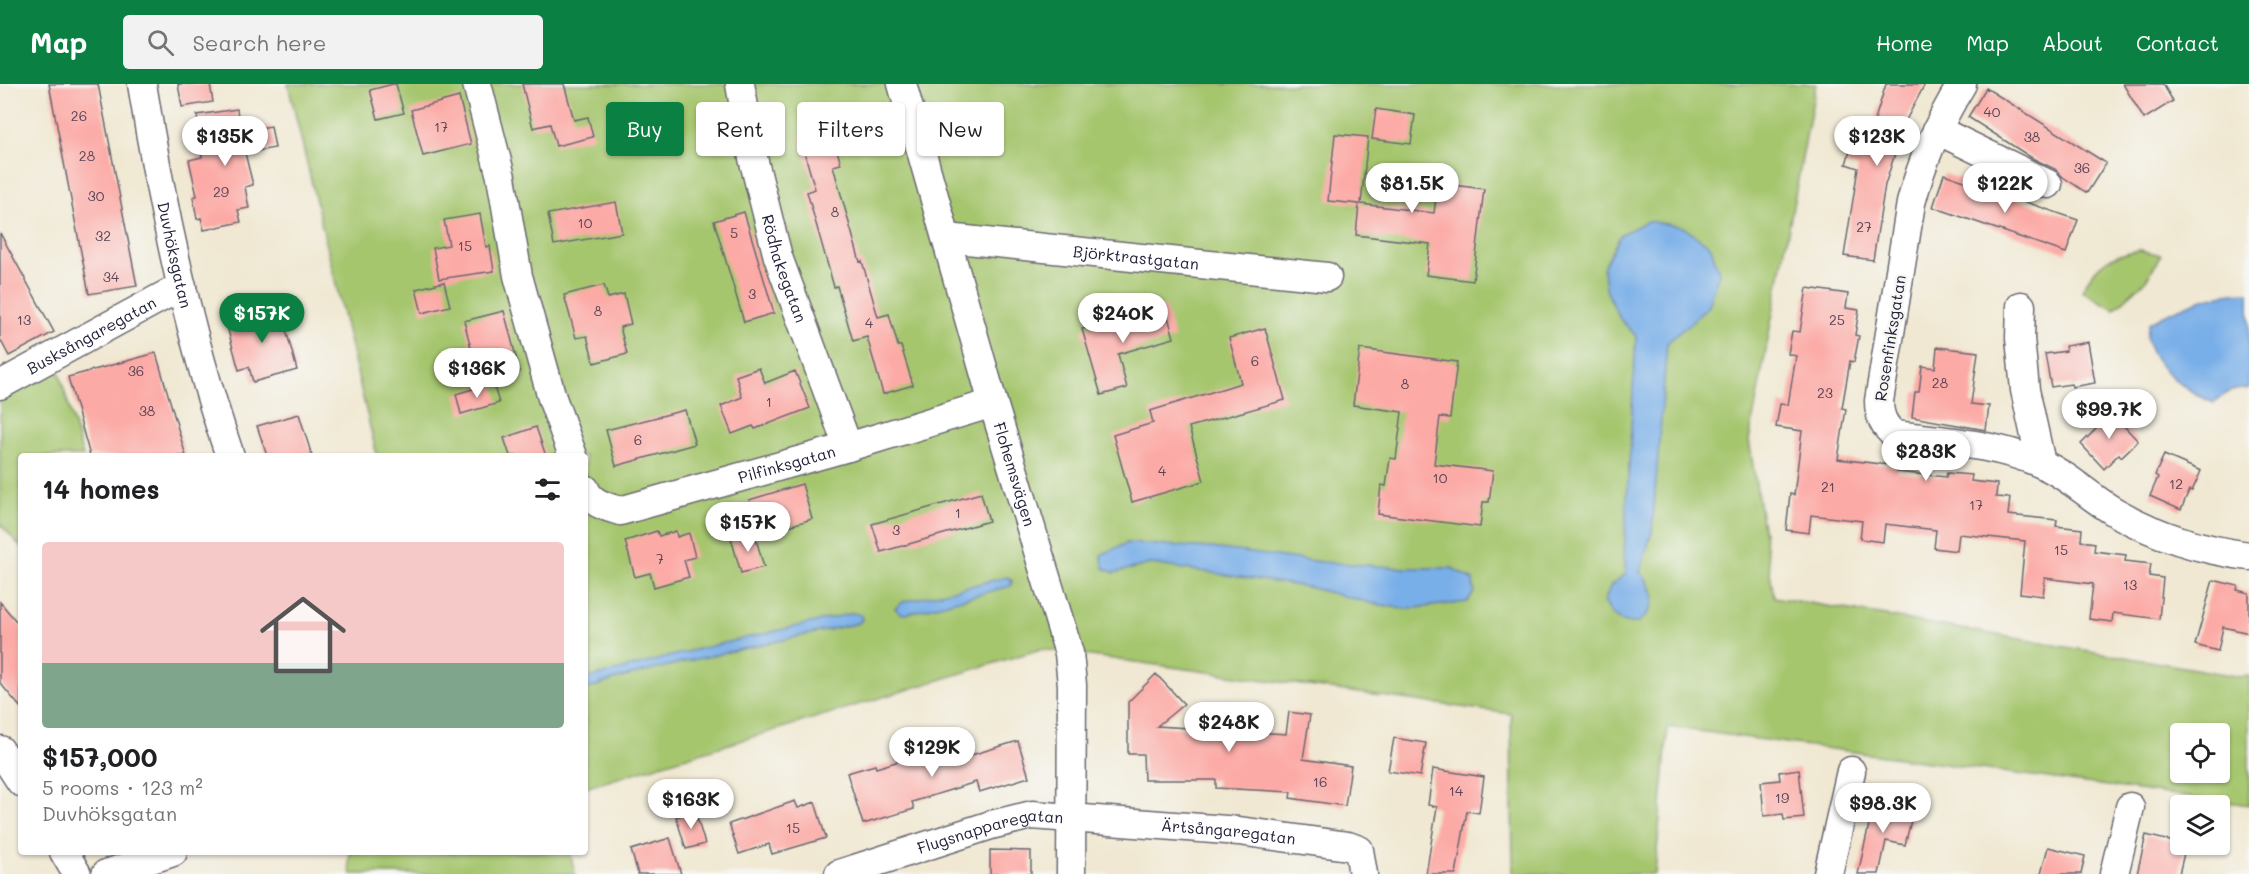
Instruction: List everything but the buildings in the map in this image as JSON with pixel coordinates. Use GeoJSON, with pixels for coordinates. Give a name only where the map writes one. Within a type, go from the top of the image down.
{"type":"FeatureCollection","features":[{"type":"Feature","properties":{"kind":"street","name":"Duvhöksgatan"},"geometry":{"type":"LineString","coordinates":[[142,84],[155,162],[182,286],[205,376],[229,453]]}},
{"type":"Feature","properties":{"kind":"street"},"geometry":{"type":"LineString","coordinates":[[477,84],[501,177],[518,276],[552,398],[572,453]]}},
{"type":"Feature","properties":{"kind":"street","name":"Rödhakegatan"},"geometry":{"type":"LineString","coordinates":[[740,84],[753,158],[778,257],[848,447]]}},
{"type":"Feature","properties":{"kind":"street","name":"Flohemsvägen"},"geometry":{"type":"LineString","coordinates":[[902,84],[993,403],[1069,653],[1072,685],[1071,874]]}},
{"type":"Feature","properties":{"kind":"street","name":"Rosenfinksgatan"},"geometry":{"type":"LineString","coordinates":[[1962,84],[1944,113],[1918,175],[1911,203],[1879,411],[1887,430],[1895,435],[1985,447],[2041,463],[2066,476],[2115,512],[2145,526],[2200,546],[2249,556]]}},
{"type":"Feature","properties":{"kind":"street"},"geometry":{"type":"LineString","coordinates":[[1937,130],[2048,184]]}},
{"type":"Feature","properties":{"kind":"street","name":"Björktrastgatan"},"geometry":{"type":"LineString","coordinates":[[947,238],[1327,278]]}},
{"type":"Feature","properties":{"kind":"street","name":"Busksångaregatan"},"geometry":{"type":"LineString","coordinates":[[0,386],[182,286]]}},
{"type":"Feature","properties":{"kind":"street"},"geometry":{"type":"LineString","coordinates":[[2021,306],[2020,338],[2025,390],[2041,463]]}},
{"type":"Feature","properties":{"kind":"street","name":"Pilfinksgatan"},"geometry":{"type":"LineString","coordinates":[[588,496],[602,506],[620,511],[848,447],[993,403]]}},
{"type":"Feature","properties":{"kind":"street"},"geometry":{"type":"LineString","coordinates":[[0,750],[18,777]]}},
{"type":"Feature","properties":{"kind":"street"},"geometry":{"type":"LineString","coordinates":[[1828,874],[1851,771]]}},
{"type":"Feature","properties":{"kind":"street"},"geometry":{"type":"LineString","coordinates":[[2114,874],[2130,807]]}},
{"type":"Feature","properties":{"kind":"street","name":"Flugsnapparegatan"},"geometry":{"type":"LineString","coordinates":[[839,874],[1014,818],[1032,815],[1072,818]]}},
{"type":"Feature","properties":{"kind":"street","name":"Ärtsångaregatan"},"geometry":{"type":"LineString","coordinates":[[1072,818],[1239,831],[1348,846],[1359,850],[1364,874]]}},
{"type":"Feature","properties":{"kind":"street"},"geometry":{"type":"LineString","coordinates":[[66,855],[77,874]]}},
{"type":"Feature","properties":{"kind":"street"},"geometry":{"type":"LineString","coordinates":[[106,874],[164,855]]}},
{"type":"Feature","properties":{"kind":"green space"},"geometry":{"type":"Polygon","coordinates":[[[288,84],[1816,84],[1749,440],[1774,597],[2242,677],[2249,676],[2249,805],[2230,802],[2230,795],[2175,795],[1668,727],[1655,874],[1513,874],[1511,714],[1041,649],[588,787],[588,453],[376,453],[288,84]]]}},
{"type":"Feature","properties":{"kind":"green space"},"geometry":{"type":"Polygon","coordinates":[[[2140,250],[2161,255],[2146,280],[2114,309],[2082,291],[2092,273],[2104,262],[2119,255],[2140,250]]]}},
{"type":"Feature","properties":{"kind":"green space"},"geometry":{"type":"Polygon","coordinates":[[[58,368],[82,453],[18,453],[18,544],[0,524],[0,397],[58,368]]]}},
{"type":"Feature","properties":{"kind":"green space"},"geometry":{"type":"Polygon","coordinates":[[[350,855],[571,855],[575,874],[351,874],[350,855]]]}},
{"type":"Feature","properties":{"kind":"water"},"geometry":{"type":"Polygon","coordinates":[[[1648,221],[1683,227],[1711,247],[1719,273],[1707,308],[1667,343],[1652,532],[1640,572],[1650,586],[1654,598],[1645,616],[1638,623],[1631,623],[1617,619],[1604,602],[1611,585],[1626,574],[1624,555],[1636,336],[1620,319],[1607,292],[1603,268],[1621,234],[1648,221]]]}},
{"type":"Feature","properties":{"kind":"water"},"geometry":{"type":"Polygon","coordinates":[[[2249,292],[2249,389],[2230,392],[2214,403],[2183,386],[2163,369],[2150,349],[2147,336],[2149,323],[2197,301],[2223,294],[2249,292]]]}},
{"type":"Feature","properties":{"kind":"water"},"geometry":{"type":"Polygon","coordinates":[[[1127,543],[1212,548],[1322,562],[1406,568],[1452,568],[1473,580],[1474,592],[1468,602],[1406,609],[1370,603],[1308,587],[1151,564],[1114,573],[1104,568],[1101,555],[1127,543]]]}},
{"type":"Feature","properties":{"kind":"water"},"geometry":{"type":"Polygon","coordinates":[[[1007,577],[1012,580],[1011,586],[906,614],[900,613],[895,608],[903,602],[1007,577]]]}},
{"type":"Feature","properties":{"kind":"water"},"geometry":{"type":"Polygon","coordinates":[[[853,613],[861,615],[862,619],[859,623],[684,662],[588,689],[588,678],[690,651],[853,613]]]}}]}
